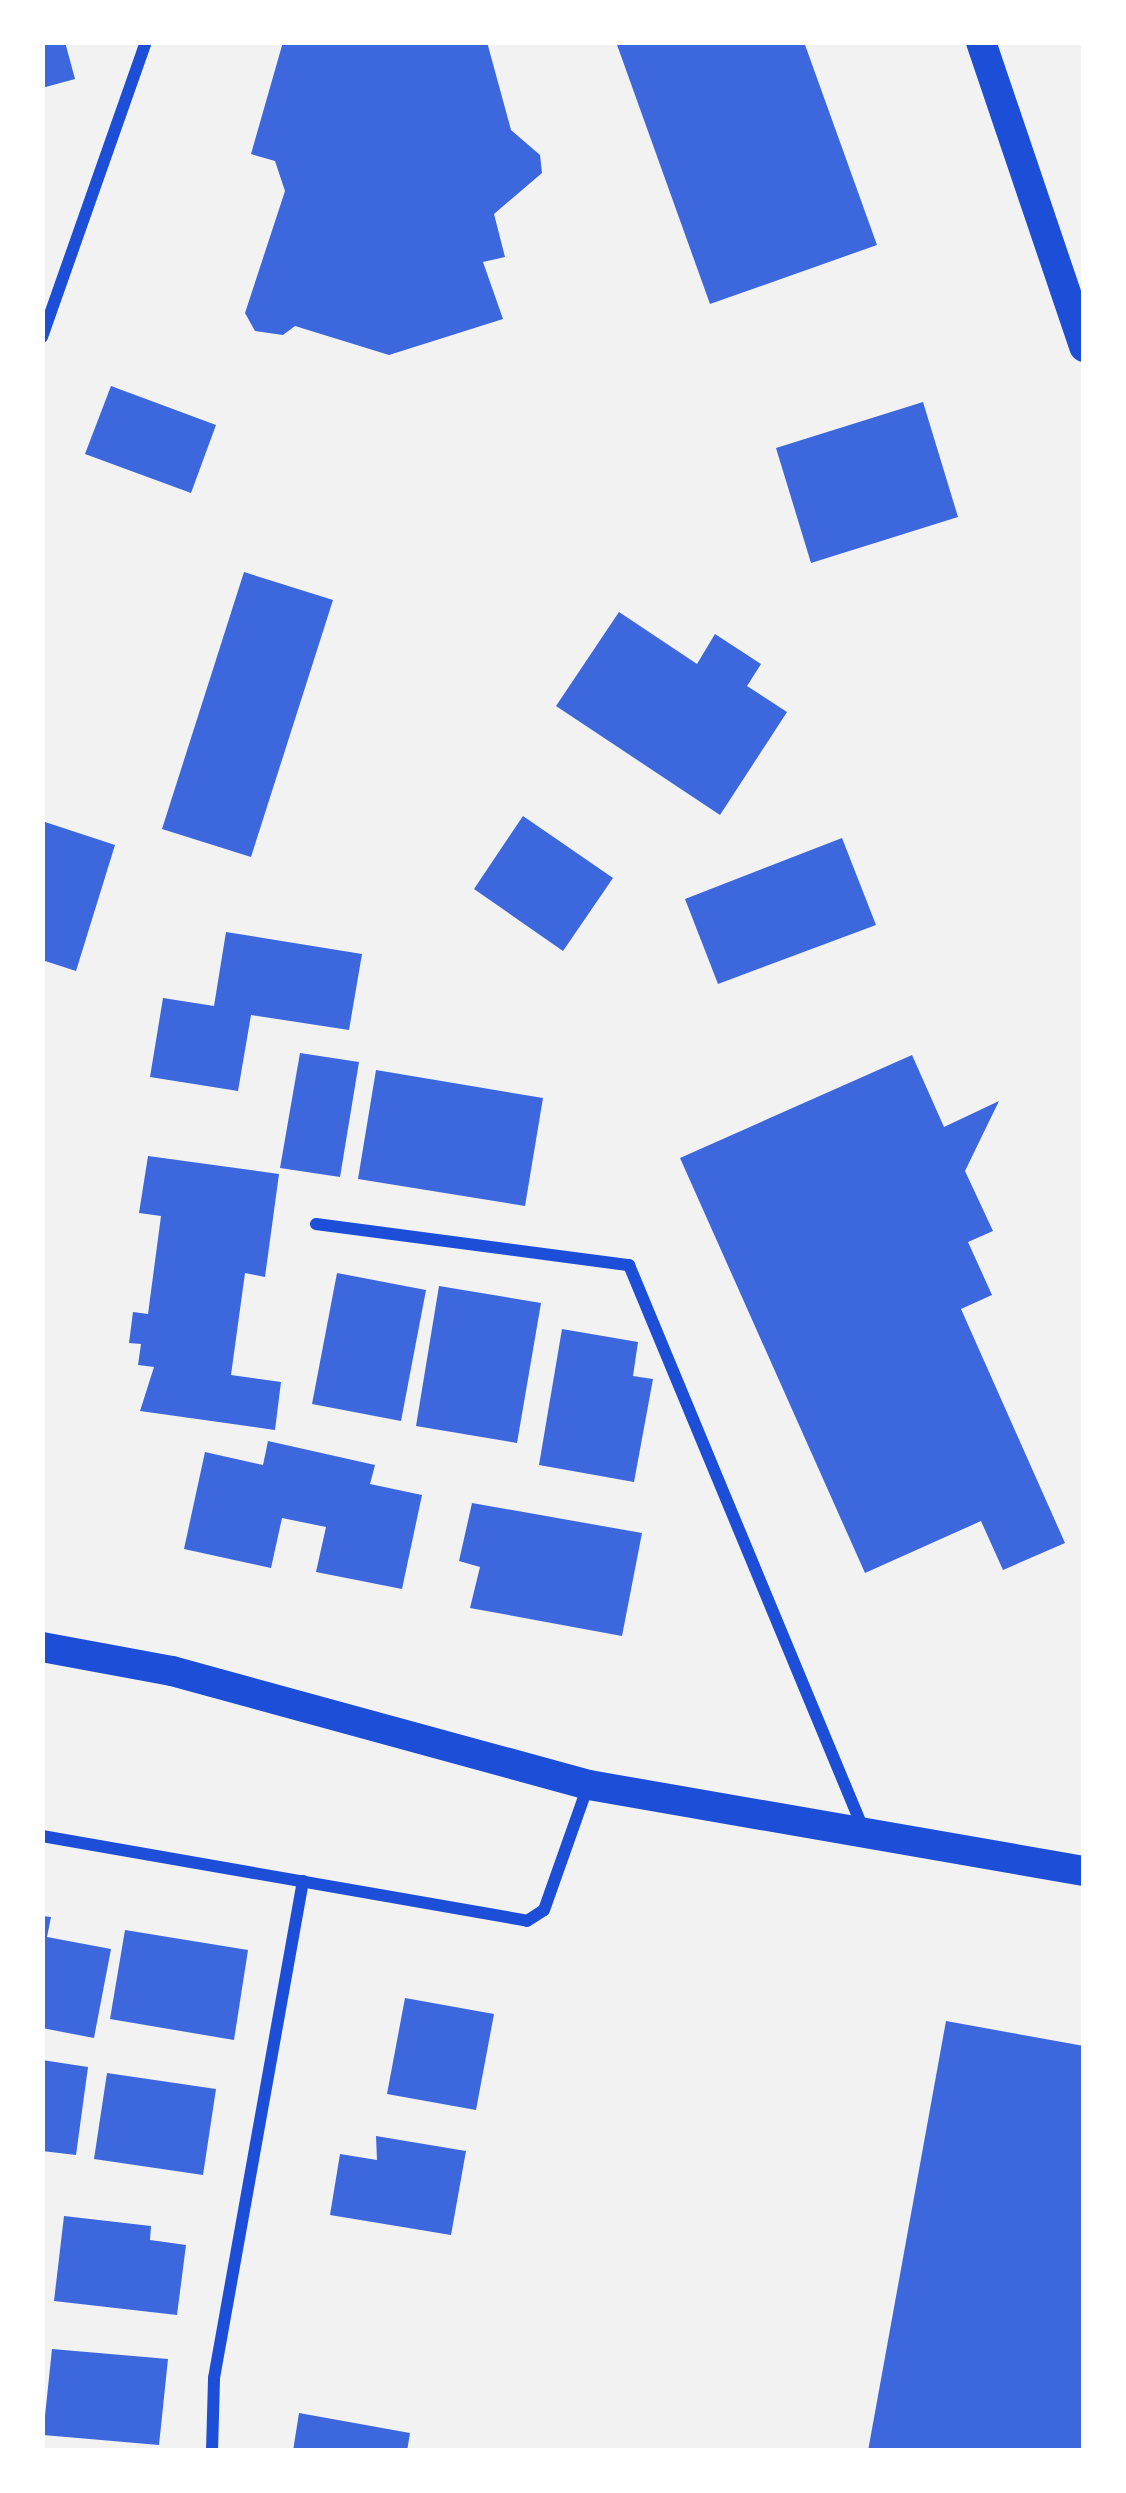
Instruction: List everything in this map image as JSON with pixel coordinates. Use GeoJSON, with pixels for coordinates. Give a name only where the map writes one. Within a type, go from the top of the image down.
{"type":"FeatureCollection","features":[{"type":"Feature","properties":{"kind":"main road"},"geometry":{"type":"LineString","coordinates":[[981,42],[1084,346]]}},
{"type":"Feature","properties":{"kind":"main road"},"geometry":{"type":"LineString","coordinates":[[42,1647],[172,1671],[589,1784],[1084,1871]]}},
{"type":"Feature","properties":{"kind":"street"},"geometry":{"type":"LineString","coordinates":[[43,329],[146,42]]}},
{"type":"Feature","properties":{"kind":"street"},"geometry":{"type":"LineString","coordinates":[[316,1224],[629,1265],[866,1836]]}},
{"type":"Feature","properties":{"kind":"street"},"geometry":{"type":"LineString","coordinates":[[42,1836],[534,1920],[544,1910],[589,1784]]}},
{"type":"Feature","properties":{"kind":"street"},"geometry":{"type":"LineString","coordinates":[[212,2451],[214,2378],[303,1881]]}},
{"type":"Feature","properties":{"kind":"building"},"geometry":{"type":"Polygon","coordinates":[[[42,42],[65,42],[75,79],[42,88],[42,42]]]}},
{"type":"Feature","properties":{"kind":"building"},"geometry":{"type":"Polygon","coordinates":[[[283,42],[487,42],[511,130],[540,155],[542,173],[494,214],[505,257],[483,262],[503,319],[389,355],[295,326],[283,335],[255,331],[245,313],[285,191],[275,161],[251,154],[283,42]]]}},
{"type":"Feature","properties":{"kind":"building"},"geometry":{"type":"Polygon","coordinates":[[[616,42],[804,42],[877,245],[710,304],[616,42]]]}},
{"type":"Feature","properties":{"kind":"building"},"geometry":{"type":"Polygon","coordinates":[[[111,386],[216,425],[191,493],[85,454],[111,386]]]}},
{"type":"Feature","properties":{"kind":"building"},"geometry":{"type":"Polygon","coordinates":[[[923,402],[958,517],[811,563],[776,448],[923,402]]]}},
{"type":"Feature","properties":{"kind":"building"},"geometry":{"type":"Polygon","coordinates":[[[244,572],[333,600],[251,857],[162,829],[244,572]]]}},
{"type":"Feature","properties":{"kind":"building"},"geometry":{"type":"Polygon","coordinates":[[[619,612],[697,664],[715,634],[761,664],[747,686],[787,712],[720,815],[556,706],[619,612]]]}},
{"type":"Feature","properties":{"kind":"building"},"geometry":{"type":"Polygon","coordinates":[[[523,816],[613,878],[563,951],[474,889],[523,816]]]}},
{"type":"Feature","properties":{"kind":"building"},"geometry":{"type":"Polygon","coordinates":[[[42,821],[115,845],[76,971],[42,960],[42,821]]]}},
{"type":"Feature","properties":{"kind":"building"},"geometry":{"type":"Polygon","coordinates":[[[842,838],[876,925],[718,984],[685,899],[842,838]]]}},
{"type":"Feature","properties":{"kind":"building"},"geometry":{"type":"Polygon","coordinates":[[[226,932],[362,954],[349,1030],[251,1015],[238,1091],[150,1077],[163,998],[214,1006],[226,932]]]}},
{"type":"Feature","properties":{"kind":"building"},"geometry":{"type":"Polygon","coordinates":[[[300,1053],[359,1062],[340,1177],[280,1168],[300,1053]]]}},
{"type":"Feature","properties":{"kind":"building"},"geometry":{"type":"Polygon","coordinates":[[[912,1055],[944,1127],[999,1101],[965,1171],[993,1231],[968,1242],[992,1295],[961,1309],[1065,1543],[1003,1570],[981,1521],[865,1573],[680,1158],[912,1055]]]}},
{"type":"Feature","properties":{"kind":"building"},"geometry":{"type":"Polygon","coordinates":[[[376,1070],[543,1098],[525,1206],[358,1179],[376,1070]]]}},
{"type":"Feature","properties":{"kind":"building"},"geometry":{"type":"Polygon","coordinates":[[[148,1156],[279,1174],[265,1277],[245,1273],[231,1375],[281,1382],[275,1430],[140,1411],[154,1367],[138,1365],[141,1344],[129,1343],[133,1312],[148,1314],[161,1216],[139,1213],[148,1156]]]}},
{"type":"Feature","properties":{"kind":"building"},"geometry":{"type":"Polygon","coordinates":[[[337,1273],[426,1290],[401,1421],[312,1404],[337,1273]]]}},
{"type":"Feature","properties":{"kind":"building"},"geometry":{"type":"Polygon","coordinates":[[[439,1286],[541,1303],[517,1443],[416,1426],[439,1286]]]}},
{"type":"Feature","properties":{"kind":"building"},"geometry":{"type":"Polygon","coordinates":[[[562,1329],[638,1342],[633,1376],[653,1379],[634,1482],[539,1465],[562,1329]]]}},
{"type":"Feature","properties":{"kind":"building"},"geometry":{"type":"Polygon","coordinates":[[[268,1441],[375,1465],[370,1484],[422,1495],[402,1589],[316,1572],[326,1527],[282,1518],[271,1568],[184,1549],[205,1452],[263,1465],[268,1441]]]}},
{"type":"Feature","properties":{"kind":"building"},"geometry":{"type":"Polygon","coordinates":[[[472,1503],[642,1533],[622,1636],[470,1608],[480,1567],[459,1561],[472,1503]]]}},
{"type":"Feature","properties":{"kind":"building"},"geometry":{"type":"Polygon","coordinates":[[[42,1916],[51,1917],[47,1937],[111,1949],[94,2038],[42,2028],[42,1916]]]}},
{"type":"Feature","properties":{"kind":"building"},"geometry":{"type":"Polygon","coordinates":[[[125,1930],[248,1950],[234,2040],[110,2019],[125,1930]]]}},
{"type":"Feature","properties":{"kind":"building"},"geometry":{"type":"Polygon","coordinates":[[[405,1998],[494,2014],[476,2110],[387,2094],[405,1998]]]}},
{"type":"Feature","properties":{"kind":"building"},"geometry":{"type":"Polygon","coordinates":[[[946,2021],[1084,2046],[1084,2451],[868,2451],[946,2021]]]}},
{"type":"Feature","properties":{"kind":"building"},"geometry":{"type":"Polygon","coordinates":[[[42,2060],[88,2067],[76,2155],[42,2151],[42,2060]]]}},
{"type":"Feature","properties":{"kind":"building"},"geometry":{"type":"Polygon","coordinates":[[[107,2073],[216,2089],[203,2175],[94,2159],[107,2073]]]}},
{"type":"Feature","properties":{"kind":"building"},"geometry":{"type":"Polygon","coordinates":[[[376,2136],[466,2151],[451,2235],[330,2215],[340,2154],[377,2160],[376,2136]]]}},
{"type":"Feature","properties":{"kind":"building"},"geometry":{"type":"Polygon","coordinates":[[[64,2216],[151,2226],[150,2240],[186,2245],[177,2315],[54,2301],[64,2216]]]}},
{"type":"Feature","properties":{"kind":"building"},"geometry":{"type":"Polygon","coordinates":[[[52,2349],[168,2359],[159,2445],[43,2435],[52,2349]]]}},
{"type":"Feature","properties":{"kind":"building"},"geometry":{"type":"Polygon","coordinates":[[[299,2413],[410,2433],[407,2451],[293,2451],[299,2413]]]}}]}
